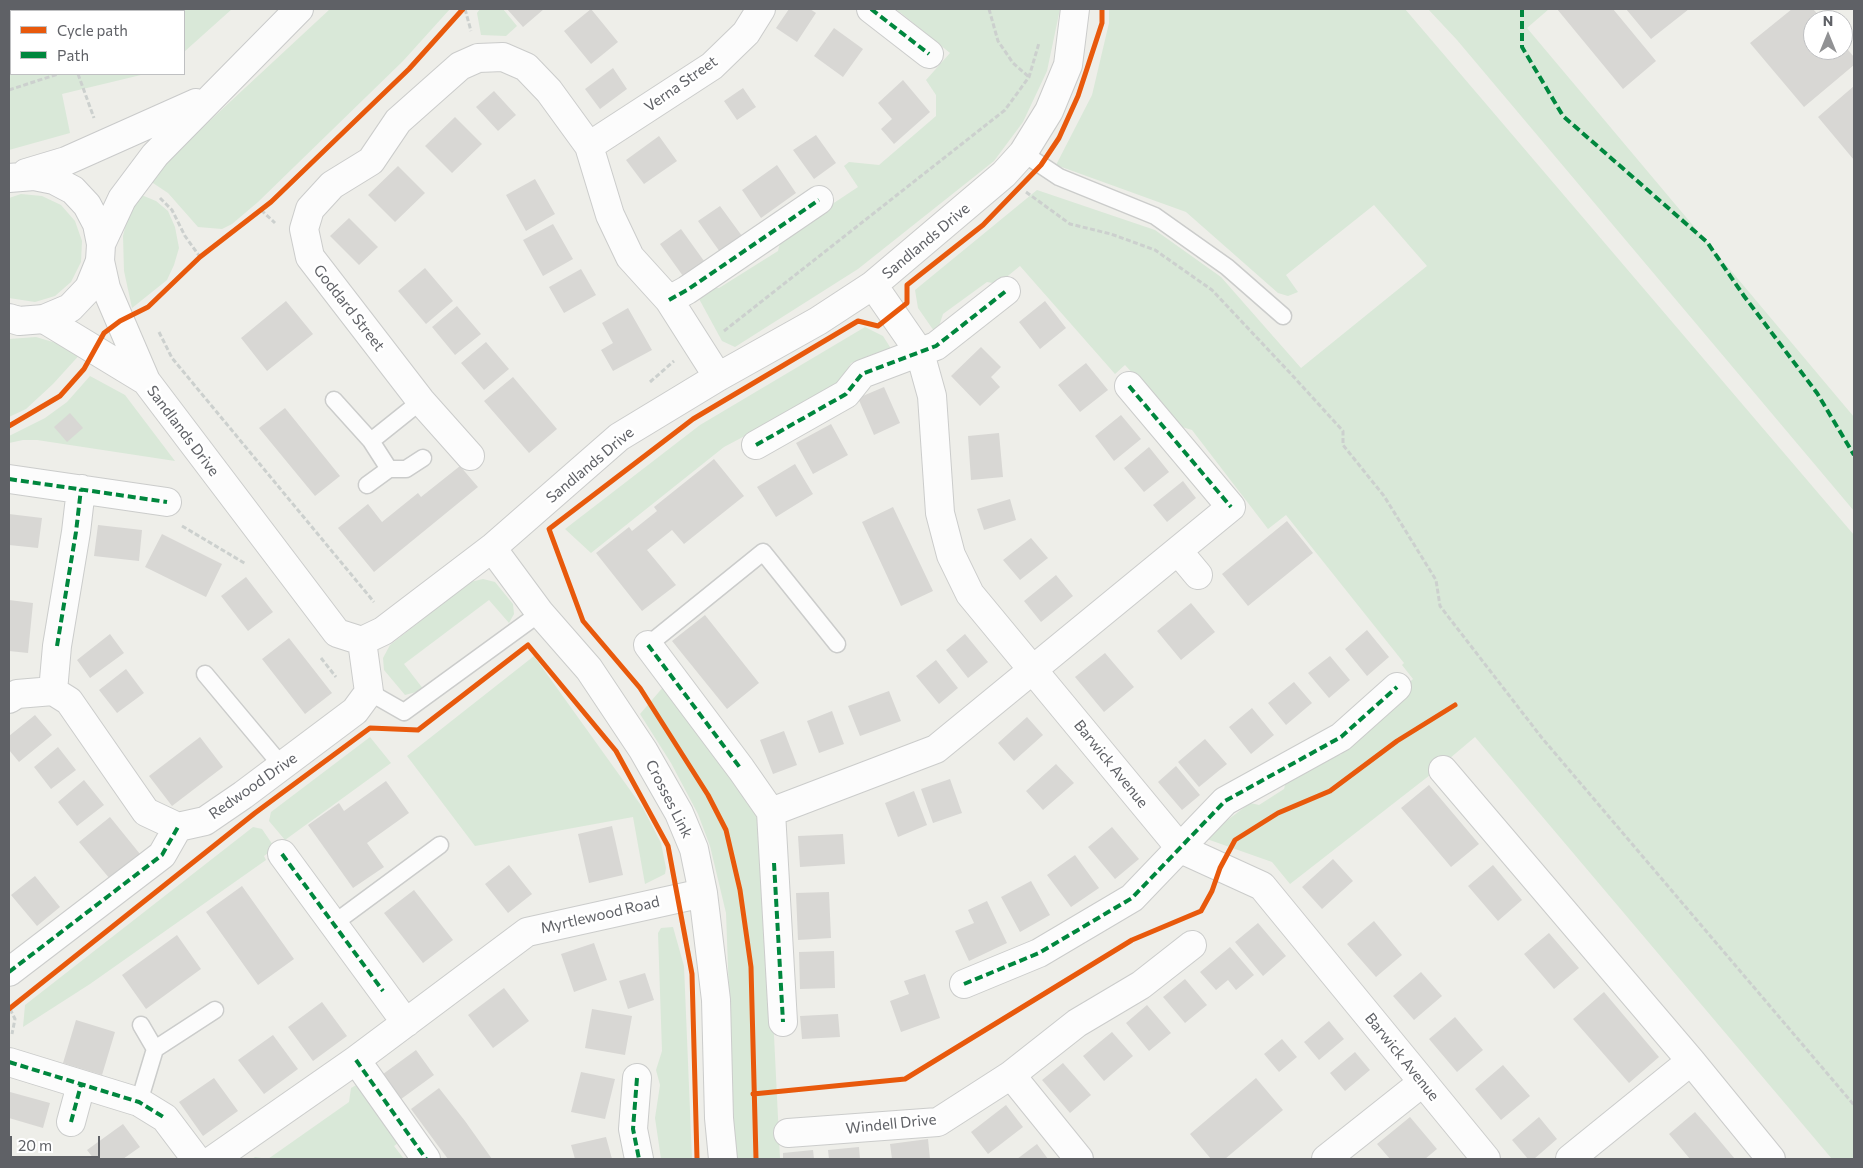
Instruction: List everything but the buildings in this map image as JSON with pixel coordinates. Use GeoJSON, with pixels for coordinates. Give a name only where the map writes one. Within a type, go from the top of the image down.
{"type":"FeatureCollection","features":[{"type":"Feature","properties":{"kind":"street"},"geometry":{"type":"LineString","coordinates":[[20,320],[70,308],[89,288],[100,253],[122,199],[155,155],[209,98],[299,9]]}},
{"type":"Feature","properties":{"kind":"street","name":"Verna Street"},"geometry":{"type":"LineString","coordinates":[[589,146],[712,66],[746,33],[761,9]]}},
{"type":"Feature","properties":{"kind":"street"},"geometry":{"type":"LineString","coordinates":[[871,9],[929,54]]}},
{"type":"Feature","properties":{"kind":"street","name":"Sandlands Drive"},"geometry":{"type":"LineString","coordinates":[[146,381],[337,634],[362,641],[383,631],[492,548],[619,437],[718,377],[818,321],[873,284],[998,180],[1032,159],[1049,110],[1068,65],[1075,9]]}},
{"type":"Feature","properties":{"kind":"street","name":"Goddard Street"},"geometry":{"type":"LineString","coordinates":[[470,456],[421,401],[310,258],[304,229],[310,209],[332,185],[371,161],[398,121],[460,66],[478,58],[503,57],[526,68],[549,91],[589,146],[610,215],[630,257],[669,300],[718,377]]}},
{"type":"Feature","properties":{"kind":"street"},"geometry":{"type":"LineString","coordinates":[[12,177],[66,161],[209,98]]}},
{"type":"Feature","properties":{"kind":"street"},"geometry":{"type":"LineString","coordinates":[[12,177],[34,176],[54,180],[73,190],[87,205],[97,224],[106,288],[146,381]]}},
{"type":"Feature","properties":{"kind":"street"},"geometry":{"type":"LineString","coordinates":[[669,300],[819,200]]}},
{"type":"Feature","properties":{"kind":"street","name":"Barwick Avenue"},"geometry":{"type":"LineString","coordinates":[[873,284],[920,353],[932,396],[940,513],[952,555],[970,594],[1120,778],[1181,849],[1262,886],[1486,1159]]}},
{"type":"Feature","properties":{"kind":"street"},"geometry":{"type":"LineString","coordinates":[[756,445],[846,394],[862,374],[936,346],[1006,291]]}},
{"type":"Feature","properties":{"kind":"street"},"geometry":{"type":"LineString","coordinates":[[20,320],[146,381]]}},
{"type":"Feature","properties":{"kind":"street"},"geometry":{"type":"LineString","coordinates":[[771,812],[936,749],[1231,507],[1129,386]]}},
{"type":"Feature","properties":{"kind":"street"},"geometry":{"type":"LineString","coordinates":[[9,479],[167,502]]}},
{"type":"Feature","properties":{"kind":"street"},"geometry":{"type":"LineString","coordinates":[[53,691],[57,646],[76,532],[81,489]]}},
{"type":"Feature","properties":{"kind":"street","name":"Crosses Link"},"geometry":{"type":"LineString","coordinates":[[492,548],[540,614],[588,669],[643,750],[679,813],[694,849],[703,893],[716,1000],[719,1118],[723,1159]]}},
{"type":"Feature","properties":{"kind":"street"},"geometry":{"type":"LineString","coordinates":[[1178,551],[1198,575]]}},
{"type":"Feature","properties":{"kind":"street"},"geometry":{"type":"LineString","coordinates":[[362,641],[369,692]]}},
{"type":"Feature","properties":{"kind":"street"},"geometry":{"type":"LineString","coordinates":[[648,645],[771,812],[783,1022]]}},
{"type":"Feature","properties":{"kind":"street"},"geometry":{"type":"LineString","coordinates":[[964,984],[1039,953],[1132,898],[1225,802],[1341,737],[1397,687]]}},
{"type":"Feature","properties":{"kind":"street"},"geometry":{"type":"LineString","coordinates":[[9,700],[17,694],[53,691],[69,701],[146,812],[178,826],[162,855],[9,972]]}},
{"type":"Feature","properties":{"kind":"street","name":"Redwood Drive"},"geometry":{"type":"LineString","coordinates":[[178,826],[205,820],[282,766],[355,711],[369,692]]}},
{"type":"Feature","properties":{"kind":"street"},"geometry":{"type":"LineString","coordinates":[[1443,770],[1691,1061],[1771,1159]]}},
{"type":"Feature","properties":{"kind":"street"},"geometry":{"type":"LineString","coordinates":[[282,854],[406,1022]]}},
{"type":"Feature","properties":{"kind":"street","name":"Myrtlewood Road"},"geometry":{"type":"LineString","coordinates":[[214,1159],[356,1060],[527,932],[703,893]]}},
{"type":"Feature","properties":{"kind":"street","name":"Windell Drive"},"geometry":{"type":"LineString","coordinates":[[788,1133],[938,1122],[1011,1075],[1077,1023],[1141,986],[1192,945]]}},
{"type":"Feature","properties":{"kind":"street"},"geometry":{"type":"LineString","coordinates":[[10,1052],[81,1085],[139,1102],[165,1118],[196,1159]]}},
{"type":"Feature","properties":{"kind":"street"},"geometry":{"type":"LineString","coordinates":[[356,1060],[426,1159]]}},
{"type":"Feature","properties":{"kind":"street"},"geometry":{"type":"LineString","coordinates":[[1570,1159],[1691,1061]]}},
{"type":"Feature","properties":{"kind":"street"},"geometry":{"type":"LineString","coordinates":[[1011,1075],[1079,1159]]}},
{"type":"Feature","properties":{"kind":"street"},"geometry":{"type":"LineString","coordinates":[[637,1078],[633,1129],[639,1159]]}},
{"type":"Feature","properties":{"kind":"street"},"geometry":{"type":"LineString","coordinates":[[1326,1159],[1423,1082]]}},
{"type":"Feature","properties":{"kind":"street"},"geometry":{"type":"LineString","coordinates":[[71,1122],[81,1085]]}},
{"type":"Feature","properties":{"kind":"lane"},"geometry":{"type":"LineString","coordinates":[[1032,159],[1060,177],[1154,216],[1227,267],[1283,316]]}},
{"type":"Feature","properties":{"kind":"lane"},"geometry":{"type":"LineString","coordinates":[[334,400],[371,442],[389,469]]}},
{"type":"Feature","properties":{"kind":"lane"},"geometry":{"type":"LineString","coordinates":[[371,442],[421,401]]}},
{"type":"Feature","properties":{"kind":"lane"},"geometry":{"type":"LineString","coordinates":[[367,485],[389,469],[406,468],[423,458]]}},
{"type":"Feature","properties":{"kind":"lane"},"geometry":{"type":"LineString","coordinates":[[648,645],[763,552],[837,644]]}},
{"type":"Feature","properties":{"kind":"lane"},"geometry":{"type":"LineString","coordinates":[[369,692],[404,712],[540,614]]}},
{"type":"Feature","properties":{"kind":"lane"},"geometry":{"type":"LineString","coordinates":[[205,674],[282,766]]}},
{"type":"Feature","properties":{"kind":"lane"},"geometry":{"type":"LineString","coordinates":[[333,924],[440,845]]}},
{"type":"Feature","properties":{"kind":"lane"},"geometry":{"type":"LineString","coordinates":[[139,1102],[155,1049],[215,1010]]}},
{"type":"Feature","properties":{"kind":"lane"},"geometry":{"type":"LineString","coordinates":[[141,1025],[155,1049]]}},
{"type":"Feature","properties":{"kind":"path"},"geometry":{"type":"LineString","coordinates":[[457,16],[463,9]]}},
{"type":"Feature","properties":{"kind":"path"},"geometry":{"type":"LineString","coordinates":[[989,9],[998,41],[1013,63],[1029,78]]}},
{"type":"Feature","properties":{"kind":"path"},"geometry":{"type":"LineString","coordinates":[[643,387],[680,357],[715,339],[1005,110],[1029,78],[1042,34]]}},
{"type":"Feature","properties":{"kind":"path"},"geometry":{"type":"LineString","coordinates":[[9,90],[55,75]]}},
{"type":"Feature","properties":{"kind":"path"},"geometry":{"type":"LineString","coordinates":[[78,75],[106,144]]}},
{"type":"Feature","properties":{"kind":"path"},"geometry":{"type":"LineString","coordinates":[[1032,159],[1019,188],[1070,224],[1110,234],[1155,250],[1212,290],[1343,432],[1343,445],[1384,496],[1436,580],[1440,606],[1542,738],[1854,1105]]}},
{"type":"Feature","properties":{"kind":"path"},"geometry":{"type":"LineString","coordinates":[[253,216],[266,206]]}},
{"type":"Feature","properties":{"kind":"path"},"geometry":{"type":"LineString","coordinates":[[193,263],[207,251]]}},
{"type":"Feature","properties":{"kind":"path"},"geometry":{"type":"LineString","coordinates":[[156,324],[172,358],[376,604]]}},
{"type":"Feature","properties":{"kind":"path"},"geometry":{"type":"LineString","coordinates":[[181,525],[245,562],[251,570]]}},
{"type":"Feature","properties":{"kind":"path"},"geometry":{"type":"LineString","coordinates":[[318,655],[337,678]]}},
{"type":"Feature","properties":{"kind":"path"},"geometry":{"type":"LineString","coordinates":[[10,1052],[14,1018],[9,1009],[18,1002]]}},
{"type":"Feature","properties":{"kind":"green space"},"geometry":{"type":"Polygon","coordinates":[[[9,9],[232,9],[185,51],[185,10],[10,10],[10,75],[141,75],[62,94],[70,133],[9,150],[9,9]]]}},
{"type":"Feature","properties":{"kind":"green space"},"geometry":{"type":"Polygon","coordinates":[[[330,9],[450,9],[403,61],[258,202],[232,224],[222,229],[198,227],[168,193],[147,179],[330,9]]]}},
{"type":"Feature","properties":{"kind":"green space"},"geometry":{"type":"Polygon","coordinates":[[[480,9],[503,9],[517,26],[506,36],[481,35],[477,13],[480,9]]]}},
{"type":"Feature","properties":{"kind":"green space"},"geometry":{"type":"Polygon","coordinates":[[[896,9],[1060,9],[1047,71],[1023,122],[994,161],[858,269],[735,347],[722,341],[698,297],[709,288],[719,288],[778,251],[781,238],[858,187],[844,166],[849,162],[879,165],[936,116],[936,95],[926,80],[950,53],[896,9]]]}},
{"type":"Feature","properties":{"kind":"green space"},"geometry":{"type":"Polygon","coordinates":[[[1109,9],[1405,9],[1854,535],[1854,1159],[1832,1159],[1475,737],[1430,775],[1290,884],[1272,862],[1204,838],[1250,803],[1259,805],[1284,789],[1287,777],[1322,754],[1340,755],[1383,715],[1384,707],[1413,679],[1402,665],[1404,663],[1286,515],[1268,529],[1192,430],[1182,427],[1125,365],[1115,374],[1020,266],[998,284],[987,282],[943,314],[939,326],[934,331],[918,308],[915,290],[1037,190],[1155,230],[1221,277],[1301,368],[1427,266],[1374,205],[1286,275],[1298,292],[1288,296],[1278,293],[1186,212],[1056,165],[1092,95],[1109,23],[1109,9]]]}},
{"type":"Feature","properties":{"kind":"green space"},"geometry":{"type":"Polygon","coordinates":[[[1428,9],[1549,9],[1527,28],[1854,417],[1854,511],[1457,40],[1428,9]]]}},
{"type":"Feature","properties":{"kind":"green space"},"geometry":{"type":"Polygon","coordinates":[[[21,194],[42,196],[61,205],[75,221],[82,241],[81,262],[71,282],[55,296],[35,302],[9,298],[9,198],[21,194]]]}},
{"type":"Feature","properties":{"kind":"green space"},"geometry":{"type":"Polygon","coordinates":[[[139,194],[156,201],[168,211],[175,227],[179,248],[167,280],[132,308],[124,271],[123,236],[127,220],[139,194]]]}},
{"type":"Feature","properties":{"kind":"green space"},"geometry":{"type":"Polygon","coordinates":[[[865,327],[883,336],[895,355],[879,352],[851,363],[837,387],[724,447],[591,553],[565,529],[700,425],[865,327]]]}},
{"type":"Feature","properties":{"kind":"green space"},"geometry":{"type":"Polygon","coordinates":[[[36,337],[83,351],[53,384],[26,409],[9,417],[9,339],[36,337]]]}},
{"type":"Feature","properties":{"kind":"green space"},"geometry":{"type":"Polygon","coordinates":[[[90,376],[125,395],[175,461],[37,440],[9,443],[9,436],[45,418],[67,402],[90,376]]]}},
{"type":"Feature","properties":{"kind":"green space"},"geometry":{"type":"Polygon","coordinates":[[[483,579],[495,582],[513,604],[514,614],[509,623],[489,600],[404,664],[424,690],[405,695],[384,670],[383,658],[390,645],[470,582],[483,579]]]}},
{"type":"Feature","properties":{"kind":"green space"},"geometry":{"type":"Polygon","coordinates":[[[534,656],[643,808],[661,843],[666,868],[665,874],[645,884],[633,817],[475,846],[407,756],[534,656]]]}},
{"type":"Feature","properties":{"kind":"green space"},"geometry":{"type":"Polygon","coordinates":[[[664,686],[709,741],[756,814],[762,846],[780,1159],[735,1159],[726,913],[710,846],[698,814],[671,763],[640,714],[664,686]]]}},
{"type":"Feature","properties":{"kind":"green space"},"geometry":{"type":"Polygon","coordinates":[[[370,737],[391,763],[285,840],[269,821],[271,812],[370,737]]]}},
{"type":"Feature","properties":{"kind":"green space"},"geometry":{"type":"Polygon","coordinates":[[[253,827],[262,829],[275,848],[264,856],[266,860],[90,984],[23,1027],[25,1005],[253,827]]]}},
{"type":"Feature","properties":{"kind":"green space"},"geometry":{"type":"Polygon","coordinates":[[[673,927],[684,966],[692,1159],[661,1159],[655,1118],[660,1085],[656,1070],[662,1051],[658,933],[661,928],[673,927]]]}},
{"type":"Feature","properties":{"kind":"green space"},"geometry":{"type":"Polygon","coordinates":[[[358,1084],[401,1141],[394,1146],[404,1159],[268,1159],[349,1102],[351,1088],[358,1084]]]}},
{"type":"Feature","properties":{"kind":"green space"},"geometry":{"type":"Polygon","coordinates":[[[255,1157],[268,1159],[252,1159],[255,1157]]]}},
{"type":"Feature","properties":{"kind":"marked path"},"geometry":{"type":"LineString","coordinates":[[871,9],[929,54]]}},
{"type":"Feature","properties":{"kind":"marked path"},"geometry":{"type":"LineString","coordinates":[[1522,9],[1522,47],[1563,116],[1707,242],[1744,296],[1817,393],[1854,455]]}},
{"type":"Feature","properties":{"kind":"marked path"},"geometry":{"type":"LineString","coordinates":[[669,300],[687,290],[819,200]]}},
{"type":"Feature","properties":{"kind":"marked path"},"geometry":{"type":"LineString","coordinates":[[756,445],[846,394],[862,374],[936,346],[1006,291]]}},
{"type":"Feature","properties":{"kind":"marked path"},"geometry":{"type":"LineString","coordinates":[[1129,386],[1231,507]]}},
{"type":"Feature","properties":{"kind":"marked path"},"geometry":{"type":"LineString","coordinates":[[9,479],[167,502]]}},
{"type":"Feature","properties":{"kind":"marked path"},"geometry":{"type":"LineString","coordinates":[[57,646],[76,532],[81,489]]}},
{"type":"Feature","properties":{"kind":"marked path"},"geometry":{"type":"LineString","coordinates":[[648,645],[741,769]]}},
{"type":"Feature","properties":{"kind":"marked path"},"geometry":{"type":"LineString","coordinates":[[964,984],[1039,953],[1132,898],[1225,801],[1341,737],[1397,687]]}},
{"type":"Feature","properties":{"kind":"marked path"},"geometry":{"type":"LineString","coordinates":[[9,972],[162,855],[178,827]]}},
{"type":"Feature","properties":{"kind":"marked path"},"geometry":{"type":"LineString","coordinates":[[282,854],[383,991]]}},
{"type":"Feature","properties":{"kind":"marked path"},"geometry":{"type":"LineString","coordinates":[[774,863],[783,1022]]}},
{"type":"Feature","properties":{"kind":"marked path"},"geometry":{"type":"LineString","coordinates":[[356,1060],[426,1159]]}},
{"type":"Feature","properties":{"kind":"marked path"},"geometry":{"type":"LineString","coordinates":[[9,1062],[139,1102],[165,1118]]}},
{"type":"Feature","properties":{"kind":"marked path"},"geometry":{"type":"LineString","coordinates":[[637,1078],[633,1129],[639,1159]]}},
{"type":"Feature","properties":{"kind":"marked path"},"geometry":{"type":"LineString","coordinates":[[71,1122],[81,1085]]}},
{"type":"Feature","properties":{"kind":"cycle path"},"geometry":{"type":"LineString","coordinates":[[9,426],[60,396],[84,369],[104,333],[120,321],[148,307],[200,257],[271,202],[409,69],[463,9]]}},
{"type":"Feature","properties":{"kind":"cycle path"},"geometry":{"type":"LineString","coordinates":[[756,1159],[751,967],[740,890],[726,830],[708,795],[640,688],[583,621],[549,529],[693,419],[858,321],[878,326],[907,303],[907,285],[983,225],[1041,165],[1059,138],[1078,96],[1102,23],[1102,9]]}},
{"type":"Feature","properties":{"kind":"cycle path"},"geometry":{"type":"LineString","coordinates":[[9,1009],[255,813],[370,728],[418,730],[528,645],[616,751],[668,846],[692,974],[697,1159]]}},
{"type":"Feature","properties":{"kind":"cycle path"},"geometry":{"type":"LineString","coordinates":[[753,1094],[905,1079],[1132,940],[1201,911],[1235,840],[1278,813],[1330,791],[1397,741],[1455,705]]}}]}
